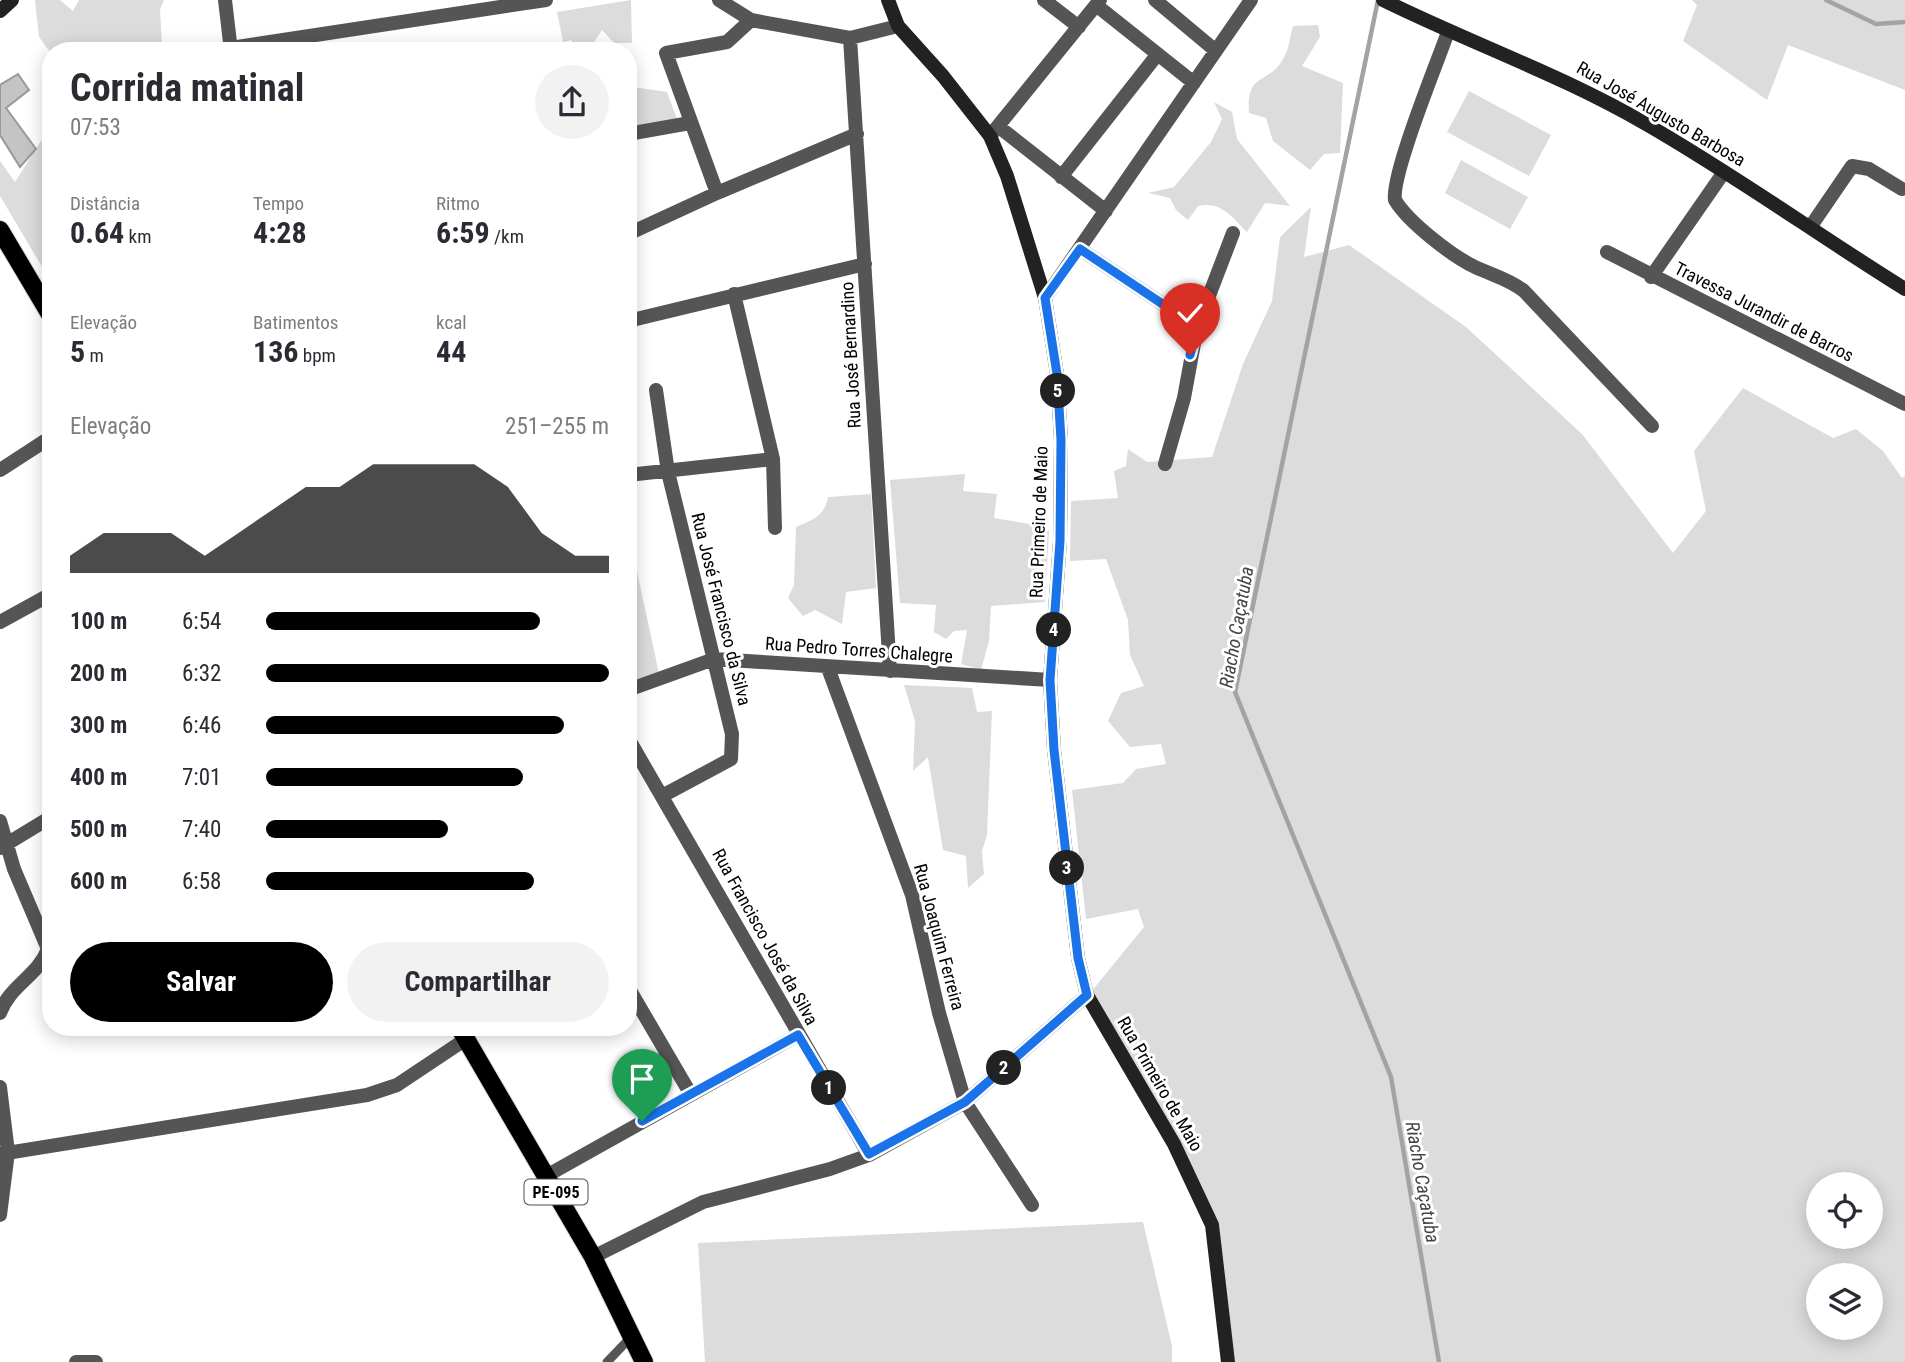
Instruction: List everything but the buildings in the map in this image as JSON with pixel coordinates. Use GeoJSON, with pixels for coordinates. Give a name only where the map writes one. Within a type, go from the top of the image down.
{"type":"FeatureCollection","features":[{"type":"Feature","properties":{"kind":"main road"},"geometry":{"type":"LineString","coordinates":[[0,230],[42,301]]}},
{"type":"Feature","properties":{"kind":"main road","name":"PE-095"},"geometry":{"type":"LineString","coordinates":[[465,1036],[593,1257],[644,1362]]}},
{"type":"Feature","properties":{"kind":"street"},"geometry":{"type":"LineString","coordinates":[[0,11],[12,0]]}},
{"type":"Feature","properties":{"kind":"street"},"geometry":{"type":"LineString","coordinates":[[225,0],[229,42]]}},
{"type":"Feature","properties":{"kind":"street"},"geometry":{"type":"LineString","coordinates":[[275,42],[546,0]]}},
{"type":"Feature","properties":{"kind":"street"},"geometry":{"type":"LineString","coordinates":[[719,0],[751,20],[850,38],[898,26],[888,0]]}},
{"type":"Feature","properties":{"kind":"street"},"geometry":{"type":"LineString","coordinates":[[1044,0],[1079,27]]}},
{"type":"Feature","properties":{"kind":"street"},"geometry":{"type":"LineString","coordinates":[[1155,0],[1216,51]]}},
{"type":"Feature","properties":{"kind":"street"},"geometry":{"type":"LineString","coordinates":[[1045,298],[1251,0]]}},
{"type":"Feature","properties":{"kind":"street","name":"Rua José Augusto Barbosa"},"geometry":{"type":"LineString","coordinates":[[1382,0],[1448,32],[1567,81],[1645,123],[1811,226],[1905,289]]}},
{"type":"Feature","properties":{"kind":"street"},"geometry":{"type":"LineString","coordinates":[[1106,211],[995,131],[1098,3],[1157,55],[1194,83]]}},
{"type":"Feature","properties":{"kind":"street"},"geometry":{"type":"LineString","coordinates":[[717,193],[666,53],[727,42],[751,20]]}},
{"type":"Feature","properties":{"kind":"street","name":"Rua Primeiro de Maio"},"geometry":{"type":"LineString","coordinates":[[898,26],[995,131],[1045,298],[1057,374],[1061,440],[1060,541],[1050,680],[1059,798],[1078,958],[1087,995],[1174,1143],[1212,1225],[1228,1362]]}},
{"type":"Feature","properties":{"kind":"street"},"geometry":{"type":"LineString","coordinates":[[1448,32],[1403,158],[1395,200],[1456,256],[1508,279],[1524,291],[1652,426]]}},
{"type":"Feature","properties":{"kind":"street","name":"Rua José Bernardino"},"geometry":{"type":"LineString","coordinates":[[850,38],[890,671]]}},
{"type":"Feature","properties":{"kind":"street"},"geometry":{"type":"LineString","coordinates":[[1061,177],[1157,55]]}},
{"type":"Feature","properties":{"kind":"street"},"geometry":{"type":"LineString","coordinates":[[637,132],[690,123]]}},
{"type":"Feature","properties":{"kind":"street"},"geometry":{"type":"LineString","coordinates":[[637,230],[857,134]]}},
{"type":"Feature","properties":{"kind":"street"},"geometry":{"type":"LineString","coordinates":[[1811,226],[1852,166],[1869,169],[1902,188]]}},
{"type":"Feature","properties":{"kind":"street"},"geometry":{"type":"LineString","coordinates":[[1651,276],[1724,172]]}},
{"type":"Feature","properties":{"kind":"street"},"geometry":{"type":"LineString","coordinates":[[1165,464],[1184,398],[1197,327],[1233,233]]}},
{"type":"Feature","properties":{"kind":"street"},"geometry":{"type":"LineString","coordinates":[[1080,249],[1197,327]]}},
{"type":"Feature","properties":{"kind":"street","name":"Travessa Jurandir de Barros"},"geometry":{"type":"LineString","coordinates":[[1607,252],[1905,404]]}},
{"type":"Feature","properties":{"kind":"street"},"geometry":{"type":"LineString","coordinates":[[637,319],[865,264]]}},
{"type":"Feature","properties":{"kind":"street"},"geometry":{"type":"LineString","coordinates":[[734,294],[773,458],[775,528]]}},
{"type":"Feature","properties":{"kind":"street","name":"Rua José Francisco da Silva"},"geometry":{"type":"LineString","coordinates":[[656,390],[668,472],[732,734],[733,756],[727,762],[662,796]]}},
{"type":"Feature","properties":{"kind":"street"},"geometry":{"type":"LineString","coordinates":[[0,470],[42,443]]}},
{"type":"Feature","properties":{"kind":"street"},"geometry":{"type":"LineString","coordinates":[[637,474],[773,458]]}},
{"type":"Feature","properties":{"kind":"street"},"geometry":{"type":"LineString","coordinates":[[0,622],[42,599]]}},
{"type":"Feature","properties":{"kind":"street","name":"Rua Pedro Torres Chalegre"},"geometry":{"type":"LineString","coordinates":[[637,687],[714,659],[1050,680]]}},
{"type":"Feature","properties":{"kind":"street","name":"Rua Joaquim Ferreira"},"geometry":{"type":"LineString","coordinates":[[828,668],[912,895],[939,1013],[965,1102],[1032,1205]]}},
{"type":"Feature","properties":{"kind":"street","name":"Rua Francisco José da Silva"},"geometry":{"type":"LineString","coordinates":[[637,753],[869,1154]]}},
{"type":"Feature","properties":{"kind":"street"},"geometry":{"type":"LineString","coordinates":[[0,821],[3,846],[42,935]]}},
{"type":"Feature","properties":{"kind":"street"},"geometry":{"type":"LineString","coordinates":[[3,846],[42,822]]}},
{"type":"Feature","properties":{"kind":"street"},"geometry":{"type":"LineString","coordinates":[[0,1013],[11,991],[38,968],[42,960]]}},
{"type":"Feature","properties":{"kind":"street"},"geometry":{"type":"LineString","coordinates":[[593,1257],[703,1202],[830,1168],[869,1154],[965,1102],[1087,995]]}},
{"type":"Feature","properties":{"kind":"street"},"geometry":{"type":"LineString","coordinates":[[637,1002],[690,1093]]}},
{"type":"Feature","properties":{"kind":"street"},"geometry":{"type":"LineString","coordinates":[[546,1176],[690,1093],[798,1035]]}},
{"type":"Feature","properties":{"kind":"street"},"geometry":{"type":"LineString","coordinates":[[4,1153],[367,1095],[397,1085],[459,1036]]}},
{"type":"Feature","properties":{"kind":"street"},"geometry":{"type":"LineString","coordinates":[[0,1087],[4,1153],[0,1215]]}},
{"type":"Feature","properties":{"kind":"street"},"geometry":{"type":"LineString","coordinates":[[76,1362],[96,1362]]}},
{"type":"Feature","properties":{"kind":"lane"},"geometry":{"type":"LineString","coordinates":[[607,1362],[632,1336]]}},
{"type":"Feature","properties":{"kind":"shaded area"},"geometry":{"type":"Polygon","coordinates":[[[35,0],[60,0],[73,11],[79,0],[164,0],[160,9],[162,42],[43,42],[39,37],[35,0]]]}},
{"type":"Feature","properties":{"kind":"shaded area"},"geometry":{"type":"Polygon","coordinates":[[[631,0],[632,42],[613,42],[602,30],[594,42],[563,42],[557,12],[631,0]]]}},
{"type":"Feature","properties":{"kind":"shaded area"},"geometry":{"type":"Polygon","coordinates":[[[1692,0],[1905,0],[1905,90],[1788,45],[1767,100],[1683,41],[1697,5],[1692,0]]]}},
{"type":"Feature","properties":{"kind":"shaded area"},"geometry":{"type":"Polygon","coordinates":[[[1318,25],[1320,37],[1302,66],[1343,83],[1340,153],[1324,154],[1310,170],[1273,141],[1266,118],[1249,113],[1249,100],[1254,85],[1271,73],[1283,59],[1293,26],[1318,25]]]}},
{"type":"Feature","properties":{"kind":"shaded area"},"geometry":{"type":"Polygon","coordinates":[[[637,88],[667,92],[678,122],[637,128],[637,88]]]}},
{"type":"Feature","properties":{"kind":"shaded area"},"geometry":{"type":"Polygon","coordinates":[[[1469,91],[1551,135],[1529,176],[1447,132],[1469,91]]]}},
{"type":"Feature","properties":{"kind":"shaded area"},"geometry":{"type":"Polygon","coordinates":[[[1214,102],[1232,112],[1237,139],[1290,206],[1265,203],[1247,232],[1231,215],[1219,208],[1198,206],[1188,220],[1176,210],[1170,198],[1148,193],[1174,187],[1211,142],[1222,119],[1214,102]]]}},
{"type":"Feature","properties":{"kind":"shaded area"},"geometry":{"type":"Polygon","coordinates":[[[42,139],[42,267],[0,196],[0,161],[15,182],[42,139]]]}},
{"type":"Feature","properties":{"kind":"shaded area"},"geometry":{"type":"Polygon","coordinates":[[[1461,160],[1528,197],[1510,229],[1445,193],[1461,160]]]}},
{"type":"Feature","properties":{"kind":"shaded area"},"geometry":{"type":"Polygon","coordinates":[[[1311,207],[1304,257],[1349,245],[1466,327],[1582,434],[1673,553],[1706,511],[1694,451],[1743,388],[1833,438],[1856,429],[1883,451],[1902,478],[1905,476],[1905,1362],[1230,1362],[1219,1233],[1086,998],[1144,927],[1138,909],[1086,919],[1072,790],[1123,783],[1136,769],[1166,764],[1161,744],[1130,747],[1108,721],[1121,693],[1144,686],[1130,655],[1128,620],[1106,559],[1070,561],[1071,501],[1118,498],[1114,471],[1126,466],[1128,449],[1147,462],[1212,457],[1243,364],[1272,301],[1280,237],[1311,207]]]}},
{"type":"Feature","properties":{"kind":"shaded area"},"geometry":{"type":"Polygon","coordinates":[[[965,474],[963,491],[997,494],[994,518],[1036,525],[1049,531],[1045,602],[991,606],[989,641],[981,670],[961,664],[967,630],[954,631],[946,639],[934,632],[936,605],[900,603],[890,480],[965,474]]]}},
{"type":"Feature","properties":{"kind":"shaded area"},"geometry":{"type":"Polygon","coordinates":[[[871,494],[876,588],[846,592],[842,624],[815,610],[803,616],[788,598],[794,585],[796,527],[821,513],[828,497],[871,494]]]}},
{"type":"Feature","properties":{"kind":"shaded area"},"geometry":{"type":"Polygon","coordinates":[[[637,572],[660,678],[637,683],[637,572]]]}},
{"type":"Feature","properties":{"kind":"shaded area"},"geometry":{"type":"Polygon","coordinates":[[[904,685],[972,688],[977,712],[992,711],[987,835],[982,851],[984,874],[968,888],[966,856],[943,850],[928,757],[913,771],[915,721],[904,685]]]}},
{"type":"Feature","properties":{"kind":"shaded area"},"geometry":{"type":"Polygon","coordinates":[[[1143,1222],[1172,1346],[1172,1362],[705,1362],[698,1243],[1143,1222]]]}},
{"type":"Feature","properties":{"kind":"waterway","name":"Riacho Caçatuba"},"geometry":{"type":"LineString","coordinates":[[1378,0],[1235,692],[1391,1077],[1439,1362]]}},
{"type":"Feature","properties":{"kind":"waterway","name":"Riacho Caçatuba"},"geometry":{"type":"LineString","coordinates":[[1826,0],[1876,24],[1905,22]]}},
{"type":"Feature","properties":{"kind":"route"},"geometry":{"type":"LineString","coordinates":[[642,1121],[798,1035],[869,1154],[965,1102],[1087,995],[1078,958],[1054,750],[1050,680],[1060,541],[1061,440],[1057,374],[1045,298],[1080,249],[1197,327],[1190,355]]}}]}
